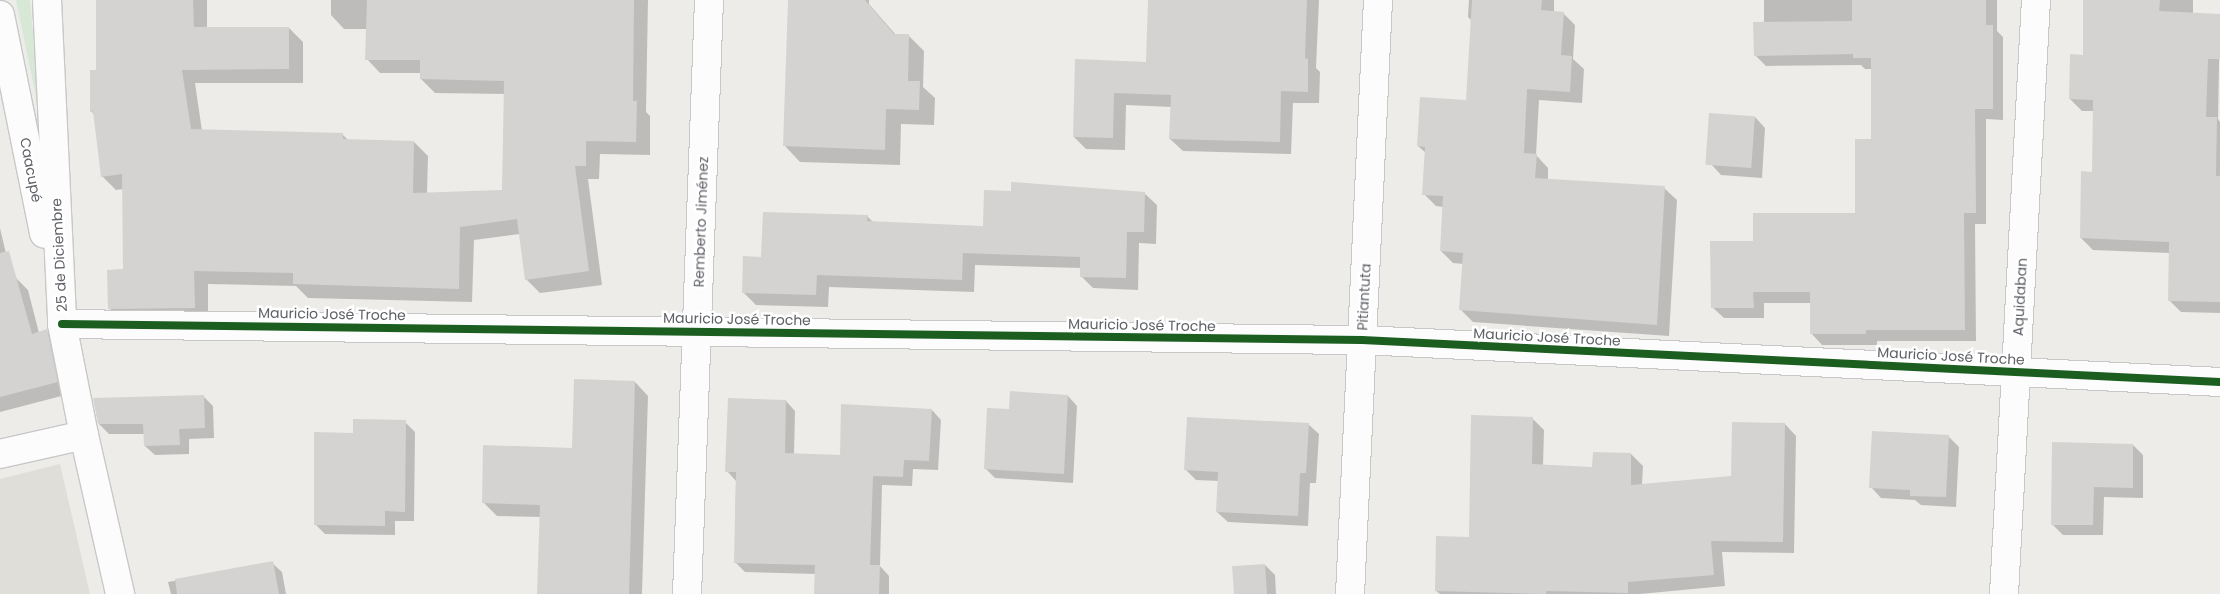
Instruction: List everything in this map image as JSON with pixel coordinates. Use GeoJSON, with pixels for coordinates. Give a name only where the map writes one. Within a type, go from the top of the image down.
{"type":"FeatureCollection","features":[{"type":"Feature","properties":{"kind":"street","name":"25 de Diciembre"},"geometry":{"type":"LineString","coordinates":[[47,0],[62,324],[84,435],[120,594]]}},
{"type":"Feature","properties":{"kind":"street","name":"Remberto Jiménez"},"geometry":{"type":"LineString","coordinates":[[687,594],[709,0]]}},
{"type":"Feature","properties":{"kind":"street","name":"Pitiantuta"},"geometry":{"type":"LineString","coordinates":[[1350,594],[1378,0]]}},
{"type":"Feature","properties":{"kind":"street","name":"Aquidaban"},"geometry":{"type":"LineString","coordinates":[[2004,594],[2036,0]]}},
{"type":"Feature","properties":{"kind":"street","name":"Caacupé"},"geometry":{"type":"LineString","coordinates":[[0,15],[62,324]]}},
{"type":"Feature","properties":{"kind":"street","name":"Mauricio José Troche"},"geometry":{"type":"LineString","coordinates":[[62,324],[697,330],[1362,340],[2220,382]]}},
{"type":"Feature","properties":{"kind":"street"},"geometry":{"type":"LineString","coordinates":[[0,454],[84,435]]}},
{"type":"Feature","properties":{"kind":"shaded area"},"geometry":{"type":"Polygon","coordinates":[[[60,464],[90,594],[0,594],[0,479],[60,464]]]}},
{"type":"Feature","properties":{"kind":"green space"},"geometry":{"type":"Polygon","coordinates":[[[16,0],[30,0],[41,121],[16,0]]]}},
{"type":"Feature","properties":{"kind":"building"},"geometry":{"type":"Polygon","coordinates":[[[96,0],[193,0],[194,27],[289,27],[289,69],[182,70],[191,129],[343,133],[343,139],[414,141],[413,193],[502,190],[504,81],[420,79],[420,60],[365,60],[367,0],[634,0],[633,101],[637,101],[636,142],[586,141],[586,166],[575,166],[589,271],[525,280],[517,219],[460,227],[459,289],[293,284],[293,273],[194,271],[195,308],[108,309],[107,270],[123,269],[122,174],[101,177],[93,111],[90,112],[90,70],[96,70],[96,0]]]}},
{"type":"Feature","properties":{"kind":"building"},"geometry":{"type":"Polygon","coordinates":[[[788,0],[865,0],[894,34],[909,34],[908,81],[920,81],[919,110],[886,109],[885,150],[783,146],[788,0]]]}},
{"type":"Feature","properties":{"kind":"building"},"geometry":{"type":"Polygon","coordinates":[[[1148,0],[1307,0],[1305,58],[1308,59],[1308,92],[1281,91],[1280,142],[1169,139],[1171,95],[1114,93],[1113,138],[1073,137],[1075,59],[1146,62],[1148,0]]]}},
{"type":"Feature","properties":{"kind":"building"},"geometry":{"type":"Polygon","coordinates":[[[1472,0],[1542,0],[1541,10],[1564,12],[1561,55],[1572,56],[1570,92],[1527,89],[1524,153],[1537,154],[1535,178],[1665,186],[1657,325],[1459,310],[1463,253],[1440,251],[1443,196],[1422,195],[1425,147],[1417,146],[1420,97],[1466,100],[1472,0]]]}},
{"type":"Feature","properties":{"kind":"building"},"geometry":{"type":"Polygon","coordinates":[[[1852,0],[1986,0],[1986,25],[1993,25],[1993,109],[1975,109],[1976,213],[1964,213],[1965,330],[1866,330],[1866,334],[1810,334],[1810,292],[1753,292],[1754,308],[1711,308],[1710,241],[1753,241],[1753,213],[1855,213],[1855,139],[1871,139],[1871,58],[1853,58],[1853,54],[1754,56],[1753,22],[1852,21],[1852,0]]]}},
{"type":"Feature","properties":{"kind":"building"},"geometry":{"type":"Polygon","coordinates":[[[2083,0],[2160,0],[2159,11],[2220,14],[2220,59],[2208,59],[2206,117],[2217,117],[2216,176],[2220,176],[2220,302],[2168,301],[2169,242],[2080,238],[2081,171],[2092,172],[2093,100],[2069,99],[2070,54],[2083,55],[2083,0]]]}},
{"type":"Feature","properties":{"kind":"building"},"geometry":{"type":"Polygon","coordinates":[[[1709,113],[1755,116],[1751,168],[1705,165],[1709,113]]]}},
{"type":"Feature","properties":{"kind":"building"},"geometry":{"type":"Polygon","coordinates":[[[1011,182],[1145,192],[1144,232],[1127,232],[1126,278],[1080,277],[1080,257],[963,253],[962,280],[817,275],[816,295],[742,293],[743,256],[761,257],[763,212],[868,215],[867,221],[983,226],[984,190],[1011,191],[1011,182]]]}},
{"type":"Feature","properties":{"kind":"building"},"geometry":{"type":"Polygon","coordinates":[[[9,251],[32,334],[47,329],[58,382],[0,397],[0,253],[9,251]]]}},
{"type":"Feature","properties":{"kind":"building"},"geometry":{"type":"Polygon","coordinates":[[[574,379],[635,381],[629,594],[537,594],[540,505],[482,503],[483,445],[572,448],[574,379]]]}},
{"type":"Feature","properties":{"kind":"building"},"geometry":{"type":"Polygon","coordinates":[[[1010,391],[1068,395],[1064,474],[984,469],[987,408],[1009,409],[1010,391]]]}},
{"type":"Feature","properties":{"kind":"building"},"geometry":{"type":"Polygon","coordinates":[[[204,395],[205,428],[179,429],[180,445],[144,446],[143,424],[98,424],[93,398],[204,395]]]}},
{"type":"Feature","properties":{"kind":"building"},"geometry":{"type":"Polygon","coordinates":[[[728,398],[786,400],[785,453],[840,455],[841,404],[932,409],[929,461],[904,460],[903,477],[873,476],[870,565],[880,565],[879,594],[814,594],[815,565],[734,563],[736,472],[725,472],[728,398]]]}},
{"type":"Feature","properties":{"kind":"building"},"geometry":{"type":"Polygon","coordinates":[[[1471,415],[1533,417],[1532,464],[1592,467],[1593,452],[1631,453],[1631,485],[1731,476],[1732,422],[1785,423],[1783,542],[1711,541],[1714,575],[1628,582],[1628,593],[1546,591],[1546,594],[1435,591],[1436,536],[1469,537],[1471,415]]]}},
{"type":"Feature","properties":{"kind":"building"},"geometry":{"type":"Polygon","coordinates":[[[1187,417],[1309,423],[1306,473],[1300,473],[1298,516],[1216,512],[1218,472],[1184,470],[1187,417]]]}},
{"type":"Feature","properties":{"kind":"building"},"geometry":{"type":"Polygon","coordinates":[[[353,419],[406,420],[405,512],[385,511],[385,526],[314,525],[314,432],[353,433],[353,419]]]}},
{"type":"Feature","properties":{"kind":"building"},"geometry":{"type":"Polygon","coordinates":[[[1872,431],[1949,435],[1946,497],[1910,496],[1910,490],[1869,488],[1872,431]]]}},
{"type":"Feature","properties":{"kind":"building"},"geometry":{"type":"Polygon","coordinates":[[[2052,442],[2133,444],[2133,488],[2094,487],[2093,525],[2051,525],[2052,442]]]}},
{"type":"Feature","properties":{"kind":"building"},"geometry":{"type":"Polygon","coordinates":[[[273,561],[279,594],[177,594],[175,579],[273,561]]]}},
{"type":"Feature","properties":{"kind":"building"},"geometry":{"type":"Polygon","coordinates":[[[1265,564],[1267,594],[1234,594],[1232,566],[1265,564]]]}},
{"type":"Feature","properties":{"kind":"cycle path"},"geometry":{"type":"LineString","coordinates":[[62,324],[1362,340],[2220,382]]}}]}
